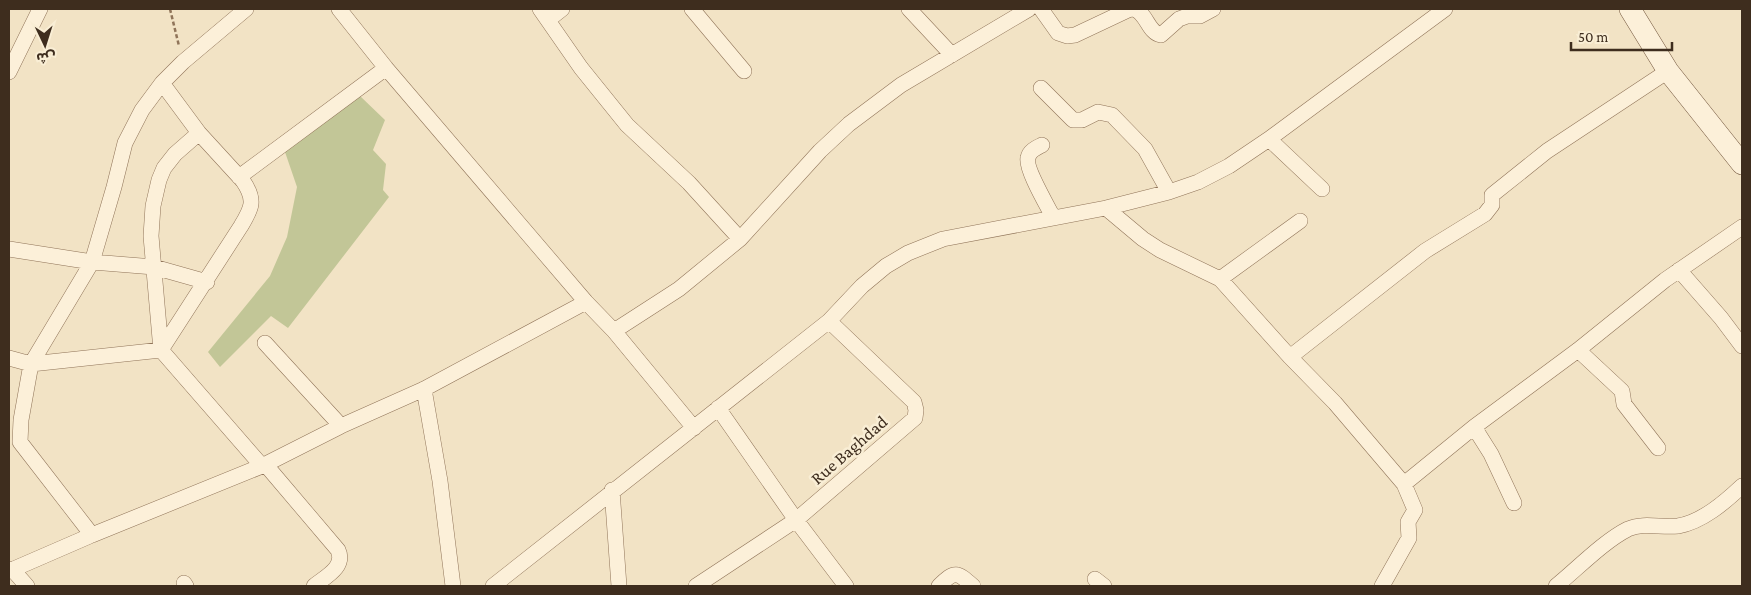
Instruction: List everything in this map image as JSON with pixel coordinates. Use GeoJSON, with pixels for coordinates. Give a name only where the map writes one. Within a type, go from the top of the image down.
{"type":"FeatureCollection","features":[{"type":"Feature","properties":{"kind":"street"},"geometry":{"type":"LineString","coordinates":[[9,72],[40,9]]}},
{"type":"Feature","properties":{"kind":"street"},"geometry":{"type":"LineString","coordinates":[[92,535],[20,442],[21,420],[31,364],[92,262],[125,143],[142,110],[162,83],[183,62],[246,9]]}},
{"type":"Feature","properties":{"kind":"street"},"geometry":{"type":"LineString","coordinates":[[338,9],[586,302],[614,331],[694,428]]}},
{"type":"Feature","properties":{"kind":"street"},"geometry":{"type":"LineString","coordinates":[[562,9],[544,14],[580,68],[626,125],[689,183],[740,239]]}},
{"type":"Feature","properties":{"kind":"street"},"geometry":{"type":"LineString","coordinates":[[692,9],[744,71]]}},
{"type":"Feature","properties":{"kind":"street"},"geometry":{"type":"LineString","coordinates":[[909,9],[952,55]]}},
{"type":"Feature","properties":{"kind":"street"},"geometry":{"type":"LineString","coordinates":[[614,331],[678,289],[740,239],[820,151],[849,124],[902,86],[1029,9]]}},
{"type":"Feature","properties":{"kind":"street"},"geometry":{"type":"LineString","coordinates":[[1041,9],[1058,33],[1071,36],[1134,9],[1140,12],[1156,34],[1161,36],[1183,18],[1200,16],[1213,9]]}},
{"type":"Feature","properties":{"kind":"street"},"geometry":{"type":"LineString","coordinates":[[1630,9],[1668,71],[1742,164]]}},
{"type":"Feature","properties":{"kind":"street"},"geometry":{"type":"LineString","coordinates":[[493,586],[612,490],[829,321],[862,286],[886,266],[908,253],[943,238],[1106,208],[1169,192],[1198,182],[1229,166],[1269,139],[1437,11]]}},
{"type":"Feature","properties":{"kind":"street"},"geometry":{"type":"LineString","coordinates":[[239,177],[386,68]]}},
{"type":"Feature","properties":{"kind":"street"},"geometry":{"type":"LineString","coordinates":[[1290,357],[1425,251],[1485,214],[1492,205],[1492,195],[1547,151],[1668,71]]}},
{"type":"Feature","properties":{"kind":"street"},"geometry":{"type":"LineString","coordinates":[[161,350],[206,282],[251,208],[249,190],[199,133],[162,83]]}},
{"type":"Feature","properties":{"kind":"street"},"geometry":{"type":"LineString","coordinates":[[1040,88],[1073,120],[1082,120],[1098,112],[1112,115],[1145,149],[1169,192]]}},
{"type":"Feature","properties":{"kind":"street"},"geometry":{"type":"LineString","coordinates":[[199,133],[169,160],[159,180],[152,221],[161,350],[340,555],[341,560],[338,566],[314,586]]}},
{"type":"Feature","properties":{"kind":"street"},"geometry":{"type":"LineString","coordinates":[[1269,139],[1322,189]]}},
{"type":"Feature","properties":{"kind":"street"},"geometry":{"type":"LineString","coordinates":[[1042,144],[1032,151],[1027,162],[1053,218]]}},
{"type":"Feature","properties":{"kind":"street"},"geometry":{"type":"LineString","coordinates":[[1106,208],[1143,239],[1160,250],[1220,279],[1290,357],[1335,403],[1404,484],[1415,510],[1408,522],[1409,538],[1382,586]]}},
{"type":"Feature","properties":{"kind":"street"},"geometry":{"type":"LineString","coordinates":[[1220,279],[1300,221]]}},
{"type":"Feature","properties":{"kind":"street"},"geometry":{"type":"LineString","coordinates":[[1404,484],[1474,426],[1578,350],[1679,270],[1742,226]]}},
{"type":"Feature","properties":{"kind":"street"},"geometry":{"type":"LineString","coordinates":[[9,249],[92,262],[154,267],[206,282]]}},
{"type":"Feature","properties":{"kind":"street"},"geometry":{"type":"LineString","coordinates":[[1679,270],[1721,318],[1742,346]]}},
{"type":"Feature","properties":{"kind":"street"},"geometry":{"type":"LineString","coordinates":[[27,586],[10,570],[263,465],[341,426],[424,389],[586,302]]}},
{"type":"Feature","properties":{"kind":"street","name":"Rue Baghdad"},"geometry":{"type":"LineString","coordinates":[[696,586],[796,520],[915,418],[914,402],[829,321]]}},
{"type":"Feature","properties":{"kind":"street"},"geometry":{"type":"LineString","coordinates":[[266,343],[341,426]]}},
{"type":"Feature","properties":{"kind":"street"},"geometry":{"type":"LineString","coordinates":[[9,358],[31,364],[161,350]]}},
{"type":"Feature","properties":{"kind":"street"},"geometry":{"type":"LineString","coordinates":[[1578,350],[1622,391],[1624,404],[1658,448]]}},
{"type":"Feature","properties":{"kind":"street"},"geometry":{"type":"LineString","coordinates":[[424,389],[440,481],[453,586]]}},
{"type":"Feature","properties":{"kind":"street"},"geometry":{"type":"LineString","coordinates":[[718,408],[796,520],[846,586]]}},
{"type":"Feature","properties":{"kind":"street"},"geometry":{"type":"LineString","coordinates":[[1474,426],[1514,503]]}},
{"type":"Feature","properties":{"kind":"street"},"geometry":{"type":"LineString","coordinates":[[1556,586],[1605,545],[1628,530],[1637,526],[1677,526],[1686,523],[1726,500],[1742,486]]}},
{"type":"Feature","properties":{"kind":"street"},"geometry":{"type":"LineString","coordinates":[[612,490],[619,586]]}},
{"type":"Feature","properties":{"kind":"street"},"geometry":{"type":"LineString","coordinates":[[939,586],[954,574],[960,575],[974,586]]}},
{"type":"Feature","properties":{"kind":"path"},"geometry":{"type":"LineString","coordinates":[[170,9],[183,62]]}},
{"type":"Feature","properties":{"kind":"green space"},"geometry":{"type":"Polygon","coordinates":[[[360,96],[385,120],[373,150],[386,164],[383,190],[389,197],[288,328],[271,316],[220,367],[208,352],[270,276],[287,237],[297,187],[285,152],[360,96]]]}}]}
